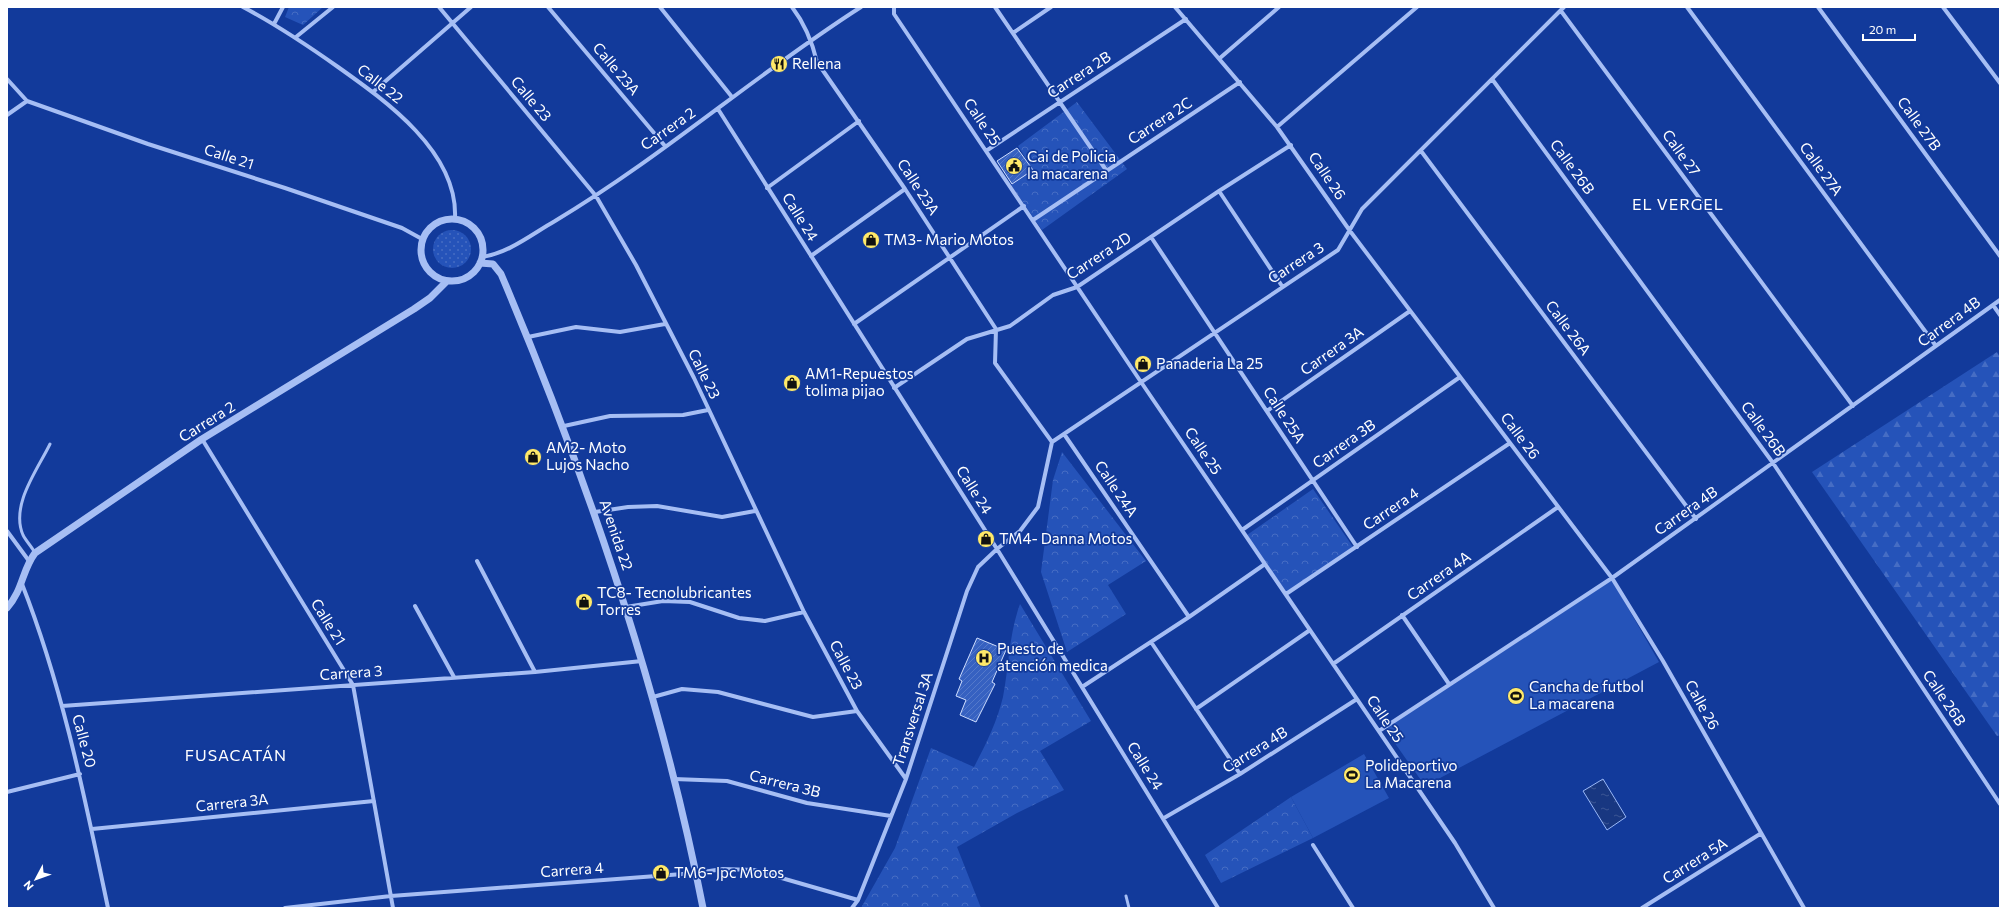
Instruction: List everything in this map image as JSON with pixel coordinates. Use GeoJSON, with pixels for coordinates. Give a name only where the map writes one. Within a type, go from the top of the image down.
{"type":"FeatureCollection","features":[{"type":"Feature","properties":{"kind":"street","name":"Calle 22"},"geometry":{"type":"LineString","coordinates":[[243,7],[296,37],[373,92],[415,130],[438,161],[452,192],[455,204],[455,218]]}},
{"type":"Feature","properties":{"kind":"street"},"geometry":{"type":"LineString","coordinates":[[274,24],[282,7]]}},
{"type":"Feature","properties":{"kind":"street"},"geometry":{"type":"LineString","coordinates":[[296,37],[333,7]]}},
{"type":"Feature","properties":{"kind":"street","name":"Calle 23"},"geometry":{"type":"LineString","coordinates":[[439,7],[596,196],[636,265],[694,378],[735,464],[755,511],[804,612],[857,711],[906,779]]}},
{"type":"Feature","properties":{"kind":"street"},"geometry":{"type":"LineString","coordinates":[[373,92],[471,7]]}},
{"type":"Feature","properties":{"kind":"street","name":"Calle 23A"},"geometry":{"type":"LineString","coordinates":[[548,7],[665,146]]}},
{"type":"Feature","properties":{"kind":"street"},"geometry":{"type":"LineString","coordinates":[[660,7],[732,97]]}},
{"type":"Feature","properties":{"kind":"street","name":"Calle 23A"},"geometry":{"type":"LineString","coordinates":[[792,7],[802,20],[811,39],[818,62],[860,121],[996,329]]}},
{"type":"Feature","properties":{"kind":"street","name":"Carrera 2"},"geometry":{"type":"LineString","coordinates":[[481,260],[502,252],[596,196],[718,109],[811,39],[861,7]]}},
{"type":"Feature","properties":{"kind":"street","name":"Calle 25"},"geometry":{"type":"LineString","coordinates":[[894,7],[894,14],[1141,382],[1455,843],[1494,908]]}},
{"type":"Feature","properties":{"kind":"street"},"geometry":{"type":"LineString","coordinates":[[995,7],[1106,170]]}},
{"type":"Feature","properties":{"kind":"street"},"geometry":{"type":"LineString","coordinates":[[1013,32],[1051,7]]}},
{"type":"Feature","properties":{"kind":"street","name":"Calle 26"},"geometry":{"type":"LineString","coordinates":[[1175,7],[1220,58],[1291,145],[1350,231],[1612,578],[1663,661],[1760,834],[1804,908]]}},
{"type":"Feature","properties":{"kind":"street"},"geometry":{"type":"LineString","coordinates":[[1220,58],[1279,7]]}},
{"type":"Feature","properties":{"kind":"street"},"geometry":{"type":"LineString","coordinates":[[1277,127],[1417,7]]}},
{"type":"Feature","properties":{"kind":"street","name":"Calle 27A"},"geometry":{"type":"LineString","coordinates":[[1687,7],[1936,346]]}},
{"type":"Feature","properties":{"kind":"street","name":"Calle 27B"},"geometry":{"type":"LineString","coordinates":[[1818,7],[2000,256]]}},
{"type":"Feature","properties":{"kind":"street"},"geometry":{"type":"LineString","coordinates":[[1943,7],[2000,83]]}},
{"type":"Feature","properties":{"kind":"street","name":"Carrera 3"},"geometry":{"type":"LineString","coordinates":[[1052,442],[1282,286],[1338,250],[1362,209],[1562,9]]}},
{"type":"Feature","properties":{"kind":"street","name":"Calle 27"},"geometry":{"type":"LineString","coordinates":[[1562,9],[1853,406]]}},
{"type":"Feature","properties":{"kind":"street","name":"Carrera 2B"},"geometry":{"type":"LineString","coordinates":[[986,150],[1186,20]]}},
{"type":"Feature","properties":{"kind":"street"},"geometry":{"type":"LineString","coordinates":[[7,79],[27,101],[7,115]]}},
{"type":"Feature","properties":{"kind":"street","name":"Calle 26B"},"geometry":{"type":"LineString","coordinates":[[1492,79],[1773,463],[2000,804]]}},
{"type":"Feature","properties":{"kind":"street","name":"Carrera 2C"},"geometry":{"type":"LineString","coordinates":[[1033,220],[1240,82]]}},
{"type":"Feature","properties":{"kind":"street","name":"Calle 21"},"geometry":{"type":"LineString","coordinates":[[27,101],[148,144],[285,188],[402,228],[422,239]]}},
{"type":"Feature","properties":{"kind":"street","name":"Calle 24"},"geometry":{"type":"LineString","coordinates":[[718,109],[997,549],[1218,908]]}},
{"type":"Feature","properties":{"kind":"street"},"geometry":{"type":"LineString","coordinates":[[768,188],[860,121]]}},
{"type":"Feature","properties":{"kind":"street","name":"Carrera 2D"},"geometry":{"type":"LineString","coordinates":[[894,388],[967,339],[1010,326],[1053,295],[1077,287],[1219,191],[1291,145]]}},
{"type":"Feature","properties":{"kind":"street","name":"Calle 26A"},"geometry":{"type":"LineString","coordinates":[[1421,151],[1696,519]]}},
{"type":"Feature","properties":{"kind":"street"},"geometry":{"type":"LineString","coordinates":[[811,256],[905,189]]}},
{"type":"Feature","properties":{"kind":"street"},"geometry":{"type":"LineString","coordinates":[[1219,191],[1282,286]]}},
{"type":"Feature","properties":{"kind":"street"},"geometry":{"type":"LineString","coordinates":[[854,324],[1024,206]]}},
{"type":"Feature","properties":{"kind":"street"},"geometry":{"type":"LineString","coordinates":[[455,218],[470,224],[477,232],[482,242],[481,260],[475,270],[465,278],[447,280],[437,278],[425,266],[420,251],[422,239],[426,231],[434,223],[444,219],[455,218]]}},
{"type":"Feature","properties":{"kind":"street","name":"Calle 25A"},"geometry":{"type":"LineString","coordinates":[[1151,237],[1357,546]]}},
{"type":"Feature","properties":{"kind":"street","name":"Avenida 22"},"geometry":{"type":"LineString","coordinates":[[481,260],[493,264],[498,268],[564,426],[595,512],[653,696],[674,779],[703,908]]}},
{"type":"Feature","properties":{"kind":"street","name":"Carrera 2"},"geometry":{"type":"LineString","coordinates":[[7,608],[16,598],[29,561],[36,553],[202,440],[414,309],[430,298],[447,280]]}},
{"type":"Feature","properties":{"kind":"street","name":"Carrera 4B"},"geometry":{"type":"LineString","coordinates":[[1379,731],[1612,578],[2000,300]]}},
{"type":"Feature","properties":{"kind":"street"},"geometry":{"type":"LineString","coordinates":[[1993,305],[2000,315]]}},
{"type":"Feature","properties":{"kind":"street","name":"Carrera 3A"},"geometry":{"type":"LineString","coordinates":[[1267,411],[1410,311]]}},
{"type":"Feature","properties":{"kind":"street"},"geometry":{"type":"LineString","coordinates":[[528,337],[576,327],[620,332],[665,324]]}},
{"type":"Feature","properties":{"kind":"street"},"geometry":{"type":"LineString","coordinates":[[996,329],[995,363],[1052,442],[1038,507],[1020,531],[997,549]]}},
{"type":"Feature","properties":{"kind":"street","name":"Carrera 3B"},"geometry":{"type":"LineString","coordinates":[[1242,530],[1460,377]]}},
{"type":"Feature","properties":{"kind":"street"},"geometry":{"type":"LineString","coordinates":[[564,426],[610,416],[683,415],[708,410]]}},
{"type":"Feature","properties":{"kind":"street","name":"Calle 24A"},"geometry":{"type":"LineString","coordinates":[[1064,434],[1189,617]]}},
{"type":"Feature","properties":{"kind":"street","name":"Calle 21"},"geometry":{"type":"LineString","coordinates":[[202,440],[353,685],[393,908]]}},
{"type":"Feature","properties":{"kind":"street","name":"Carrera 4"},"geometry":{"type":"LineString","coordinates":[[1286,594],[1510,442]]}},
{"type":"Feature","properties":{"kind":"street"},"geometry":{"type":"LineString","coordinates":[[595,512],[628,507],[657,506],[722,517],[755,511]]}},
{"type":"Feature","properties":{"kind":"street","name":"Carrera 4A"},"geometry":{"type":"LineString","coordinates":[[1333,664],[1558,507]]}},
{"type":"Feature","properties":{"kind":"street"},"geometry":{"type":"LineString","coordinates":[[7,531],[29,561]]}},
{"type":"Feature","properties":{"kind":"street","name":"Transversal 3A"},"geometry":{"type":"LineString","coordinates":[[852,908],[858,900],[906,779],[966,591],[978,567],[997,549]]}},
{"type":"Feature","properties":{"kind":"street"},"geometry":{"type":"LineString","coordinates":[[477,561],[535,672]]}},
{"type":"Feature","properties":{"kind":"street"},"geometry":{"type":"LineString","coordinates":[[1082,687],[1189,617],[1265,564]]}},
{"type":"Feature","properties":{"kind":"street","name":"Calle 20"},"geometry":{"type":"LineString","coordinates":[[22,584],[36,618],[62,706],[80,774],[108,908]]}},
{"type":"Feature","properties":{"kind":"street"},"geometry":{"type":"LineString","coordinates":[[626,607],[663,601],[690,602],[740,618],[765,621],[804,612]]}},
{"type":"Feature","properties":{"kind":"street"},"geometry":{"type":"LineString","coordinates":[[415,606],[454,677]]}},
{"type":"Feature","properties":{"kind":"street"},"geometry":{"type":"LineString","coordinates":[[1402,615],[1449,684]]}},
{"type":"Feature","properties":{"kind":"street"},"geometry":{"type":"LineString","coordinates":[[1196,709],[1310,630]]}},
{"type":"Feature","properties":{"kind":"street"},"geometry":{"type":"LineString","coordinates":[[1151,642],[1240,774]]}},
{"type":"Feature","properties":{"kind":"street","name":"Carrera 3"},"geometry":{"type":"LineString","coordinates":[[62,706],[535,672],[642,661]]}},
{"type":"Feature","properties":{"kind":"street"},"geometry":{"type":"LineString","coordinates":[[653,696],[682,689],[718,692],[814,717],[857,711]]}},
{"type":"Feature","properties":{"kind":"street","name":"Carrera 4B"},"geometry":{"type":"LineString","coordinates":[[1164,818],[1240,774],[1357,699]]}},
{"type":"Feature","properties":{"kind":"street"},"geometry":{"type":"LineString","coordinates":[[7,792],[80,774]]}},
{"type":"Feature","properties":{"kind":"street","name":"Carrera 3B"},"geometry":{"type":"LineString","coordinates":[[674,779],[727,781],[807,803],[891,816]]}},
{"type":"Feature","properties":{"kind":"street","name":"Carrera 3A"},"geometry":{"type":"LineString","coordinates":[[92,829],[374,801]]}},
{"type":"Feature","properties":{"kind":"street","name":"Carrera 5A"},"geometry":{"type":"LineString","coordinates":[[1642,908],[1760,834]]}},
{"type":"Feature","properties":{"kind":"street"},"geometry":{"type":"LineString","coordinates":[[1313,845],[1352,908]]}},
{"type":"Feature","properties":{"kind":"street","name":"Carrera 4"},"geometry":{"type":"LineString","coordinates":[[285,908],[391,896],[696,873],[723,869],[754,870],[858,900]]}},
{"type":"Feature","properties":{"kind":"lane"},"geometry":{"type":"LineString","coordinates":[[36,553],[23,534],[20,518],[22,499],[50,444]]}},
{"type":"Feature","properties":{"kind":"lane"},"geometry":{"type":"LineString","coordinates":[[1126,896],[1129,908]]}},
{"type":"Feature","properties":{"kind":"green space"},"geometry":{"type":"Polygon","coordinates":[[[289,7],[323,7],[303,25],[285,17],[289,7]]]}},
{"type":"Feature","properties":{"kind":"green space"},"geometry":{"type":"Polygon","coordinates":[[[1077,102],[1127,169],[1042,230],[1011,185],[1033,170],[1018,146],[1077,102]]]}},
{"type":"Feature","properties":{"kind":"green space"},"geometry":{"type":"Polygon","coordinates":[[[448,230],[456,230],[466,235],[470,242],[470,256],[466,263],[456,268],[448,268],[438,263],[436,260],[433,253],[433,245],[438,235],[441,233],[448,230]]]}},
{"type":"Feature","properties":{"kind":"green space"},"geometry":{"type":"Polygon","coordinates":[[[1997,352],[2000,357],[2000,735],[1997,736],[1812,472],[1997,352]]]}},
{"type":"Feature","properties":{"kind":"green space"},"geometry":{"type":"Polygon","coordinates":[[[1062,452],[1146,561],[1108,585],[1126,614],[1067,652],[1041,572],[1053,480],[1062,452]]]}},
{"type":"Feature","properties":{"kind":"green space"},"geometry":{"type":"Polygon","coordinates":[[[1313,489],[1353,547],[1286,592],[1247,535],[1313,489]]]}},
{"type":"Feature","properties":{"kind":"green space","name":"Cancha de futbol La macarena"},"geometry":{"type":"Polygon","coordinates":[[[1612,580],[1659,662],[1425,786],[1385,729],[1612,580]]]}},
{"type":"Feature","properties":{"kind":"green space"},"geometry":{"type":"Polygon","coordinates":[[[1020,604],[1091,721],[1040,751],[1064,790],[1017,813],[957,847],[981,908],[861,908],[895,848],[931,748],[974,767],[983,750],[1001,706],[1016,615],[1020,604]]]}},
{"type":"Feature","properties":{"kind":"green space","name":"Polideportivo La Macarena"},"geometry":{"type":"Polygon","coordinates":[[[1364,754],[1389,798],[1313,838],[1291,797],[1364,754]]]}},
{"type":"Feature","properties":{"kind":"green space"},"geometry":{"type":"Polygon","coordinates":[[[1291,797],[1313,838],[1221,883],[1205,855],[1291,797]]]}},
{"type":"Feature","properties":{"kind":"water"},"geometry":{"type":"Polygon","coordinates":[[[1603,779],[1626,817],[1607,830],[1583,791],[1603,779]]]}},
{"type":"Feature","properties":{"kind":"building","name":"Cai de Policia la macarena"},"geometry":{"type":"Polygon","coordinates":[[[1017,148],[1033,170],[1012,184],[997,161],[1017,148]]]}},
{"type":"Feature","properties":{"kind":"building"},"geometry":{"type":"Polygon","coordinates":[[[977,638],[1006,650],[992,682],[995,684],[976,722],[960,715],[966,700],[956,696],[962,681],[959,679],[977,638]]]}},
{"type":"Feature","properties":{"kind":"place","name":"Rellena"},"geometry":{"type":"Point","coordinates":[779,64]}},
{"type":"Feature","properties":{"kind":"place","name":"Cai de Policia la macarena"},"geometry":{"type":"Point","coordinates":[1014,166]}},
{"type":"Feature","properties":{"kind":"place","name":"TM3- Mario Motos"},"geometry":{"type":"Point","coordinates":[871,240]}},
{"type":"Feature","properties":{"kind":"place","name":"Panaderia La 25"},"geometry":{"type":"Point","coordinates":[1143,364]}},
{"type":"Feature","properties":{"kind":"place","name":"AM1-Repuestos tolima pijao"},"geometry":{"type":"Point","coordinates":[792,383]}},
{"type":"Feature","properties":{"kind":"place","name":"AM2- Moto Lujos Nacho"},"geometry":{"type":"Point","coordinates":[533,457]}},
{"type":"Feature","properties":{"kind":"place","name":"TM4- Danna Motos"},"geometry":{"type":"Point","coordinates":[986,539]}},
{"type":"Feature","properties":{"kind":"place","name":"TC8- Tecnolubricantes Torres"},"geometry":{"type":"Point","coordinates":[584,602]}},
{"type":"Feature","properties":{"kind":"place","name":"Puesto de atención medica"},"geometry":{"type":"Point","coordinates":[984,658]}},
{"type":"Feature","properties":{"kind":"place","name":"Cancha de futbol La macarena"},"geometry":{"type":"Point","coordinates":[1516,696]}},
{"type":"Feature","properties":{"kind":"place","name":"Polideportivo La Macarena"},"geometry":{"type":"Point","coordinates":[1352,775]}},
{"type":"Feature","properties":{"kind":"place","name":"TM6- Jpc Motos"},"geometry":{"type":"Point","coordinates":[661,873]}},
{"type":"Feature","properties":{"kind":"district","name":"EL VERGEL"},"geometry":{"type":"Point","coordinates":[1678,204]}},
{"type":"Feature","properties":{"kind":"district","name":"FUSACATÁN"},"geometry":{"type":"Point","coordinates":[236,755]}}]}
